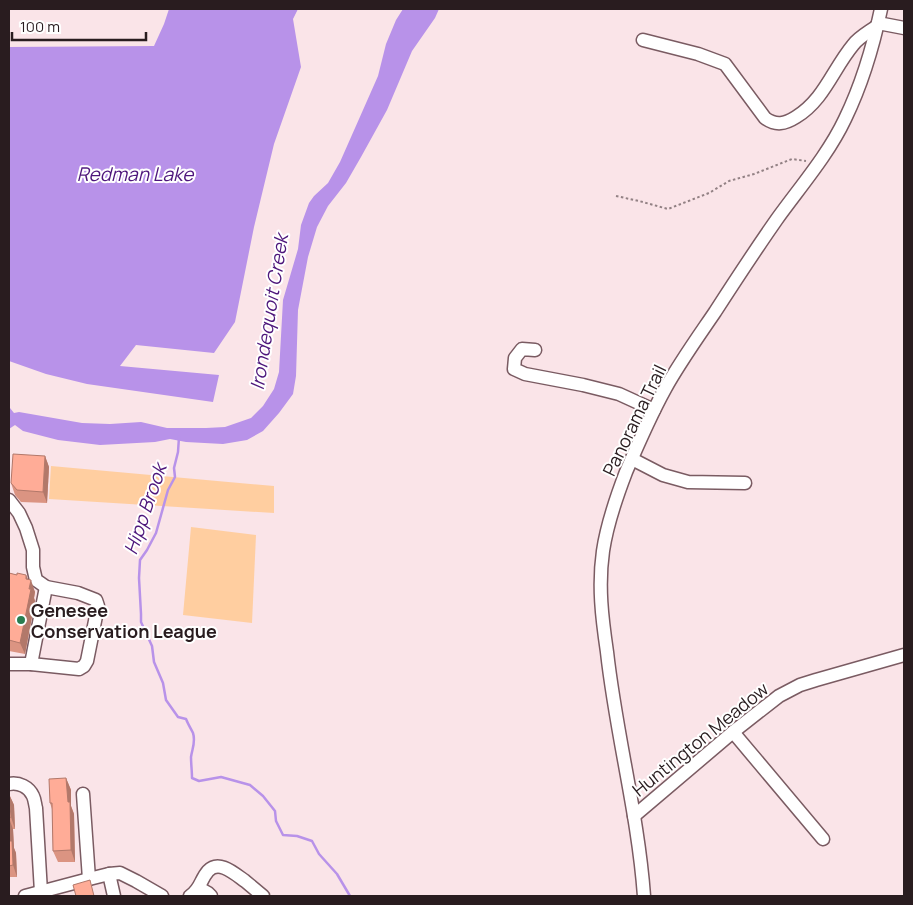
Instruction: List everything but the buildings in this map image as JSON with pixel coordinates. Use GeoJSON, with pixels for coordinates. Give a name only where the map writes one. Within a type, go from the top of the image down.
{"type":"FeatureCollection","features":[{"type":"Feature","properties":{"kind":"street","name":"Panorama Trail"},"geometry":{"type":"LineString","coordinates":[[644,896],[634,816],[611,687],[600,597],[600,575],[607,527],[616,498],[632,459],[654,410],[678,368],[766,235],[831,144],[844,121],[868,62],[881,9]]}},
{"type":"Feature","properties":{"kind":"street"},"geometry":{"type":"LineString","coordinates":[[643,40],[698,54],[725,64],[764,118],[770,122],[783,124],[805,112],[816,101],[853,44],[877,24],[904,28]]}},
{"type":"Feature","properties":{"kind":"street"},"geometry":{"type":"LineString","coordinates":[[535,350],[522,349],[515,358],[514,368],[525,374],[619,394],[654,410]]}},
{"type":"Feature","properties":{"kind":"street"},"geometry":{"type":"LineString","coordinates":[[632,459],[663,475],[688,482],[745,483]]}},
{"type":"Feature","properties":{"kind":"street"},"geometry":{"type":"LineString","coordinates":[[9,500],[19,513],[26,528],[33,550],[33,566],[36,580],[46,587],[78,593],[96,600],[98,606],[87,661],[84,666],[79,668],[9,664]]}},
{"type":"Feature","properties":{"kind":"street"},"geometry":{"type":"LineString","coordinates":[[31,664],[46,587]]}},
{"type":"Feature","properties":{"kind":"street","name":"Huntington Meadow"},"geometry":{"type":"LineString","coordinates":[[634,816],[733,732],[779,696],[800,685],[904,656]]}},
{"type":"Feature","properties":{"kind":"street"},"geometry":{"type":"LineString","coordinates":[[733,732],[823,839]]}},
{"type":"Feature","properties":{"kind":"street"},"geometry":{"type":"LineString","coordinates":[[9,784],[21,784],[34,797],[49,892]]}},
{"type":"Feature","properties":{"kind":"street"},"geometry":{"type":"LineString","coordinates":[[82,794],[89,879]]}},
{"type":"Feature","properties":{"kind":"street"},"geometry":{"type":"LineString","coordinates":[[210,896],[208,893],[195,892],[209,869],[216,866],[229,869],[263,896]]}},
{"type":"Feature","properties":{"kind":"street"},"geometry":{"type":"LineString","coordinates":[[25,896],[49,892],[89,879],[120,873],[162,896]]}},
{"type":"Feature","properties":{"kind":"street"},"geometry":{"type":"LineString","coordinates":[[109,874],[114,896]]}},
{"type":"Feature","properties":{"kind":"path"},"geometry":{"type":"LineString","coordinates":[[616,196],[668,210],[709,193],[728,181],[792,160],[808,162]]}},
{"type":"Feature","properties":{"kind":"shaded area"},"geometry":{"type":"Polygon","coordinates":[[[51,466],[274,486],[274,513],[49,499],[51,466]]]}},
{"type":"Feature","properties":{"kind":"shaded area"},"geometry":{"type":"Polygon","coordinates":[[[191,527],[256,535],[252,623],[183,615],[191,527]]]}},
{"type":"Feature","properties":{"kind":"water","name":"Redman Lake"},"geometry":{"type":"Polygon","coordinates":[[[169,9],[298,9],[293,19],[301,67],[274,144],[254,227],[235,322],[214,353],[136,345],[120,366],[219,375],[213,402],[87,384],[46,374],[9,361],[9,47],[154,46],[169,9]]]}},
{"type":"Feature","properties":{"kind":"water"},"geometry":{"type":"Polygon","coordinates":[[[403,9],[439,9],[435,18],[412,51],[387,110],[361,157],[346,183],[328,206],[317,227],[308,257],[298,310],[296,376],[293,394],[263,431],[247,440],[223,444],[170,439],[155,442],[100,445],[58,440],[23,431],[15,425],[9,429],[9,408],[14,413],[19,412],[82,423],[141,422],[167,428],[206,428],[225,427],[251,418],[263,406],[274,389],[279,372],[283,300],[298,249],[301,225],[309,203],[328,183],[340,162],[378,76],[386,44],[403,9]]]}},
{"type":"Feature","properties":{"kind":"waterway","name":"Hipp Brook"},"geometry":{"type":"LineString","coordinates":[[179,437],[174,468],[175,477],[168,490],[156,533],[140,560],[139,578],[141,622],[152,646],[154,662],[163,683],[166,700],[178,717],[186,719],[194,736],[191,757],[192,778],[199,781],[221,777],[250,785],[263,796],[275,811],[276,821],[283,835],[297,836],[312,841],[319,854],[337,874],[350,896]]}},
{"type":"Feature","properties":{"kind":"place","name":"Genesee Conservation League"},"geometry":{"type":"Point","coordinates":[21,620]}},
{"type":"Feature","properties":{"kind":"water label","name":"Irondequoit Creek"},"geometry":{"type":"Point","coordinates":[269,312]}}]}
